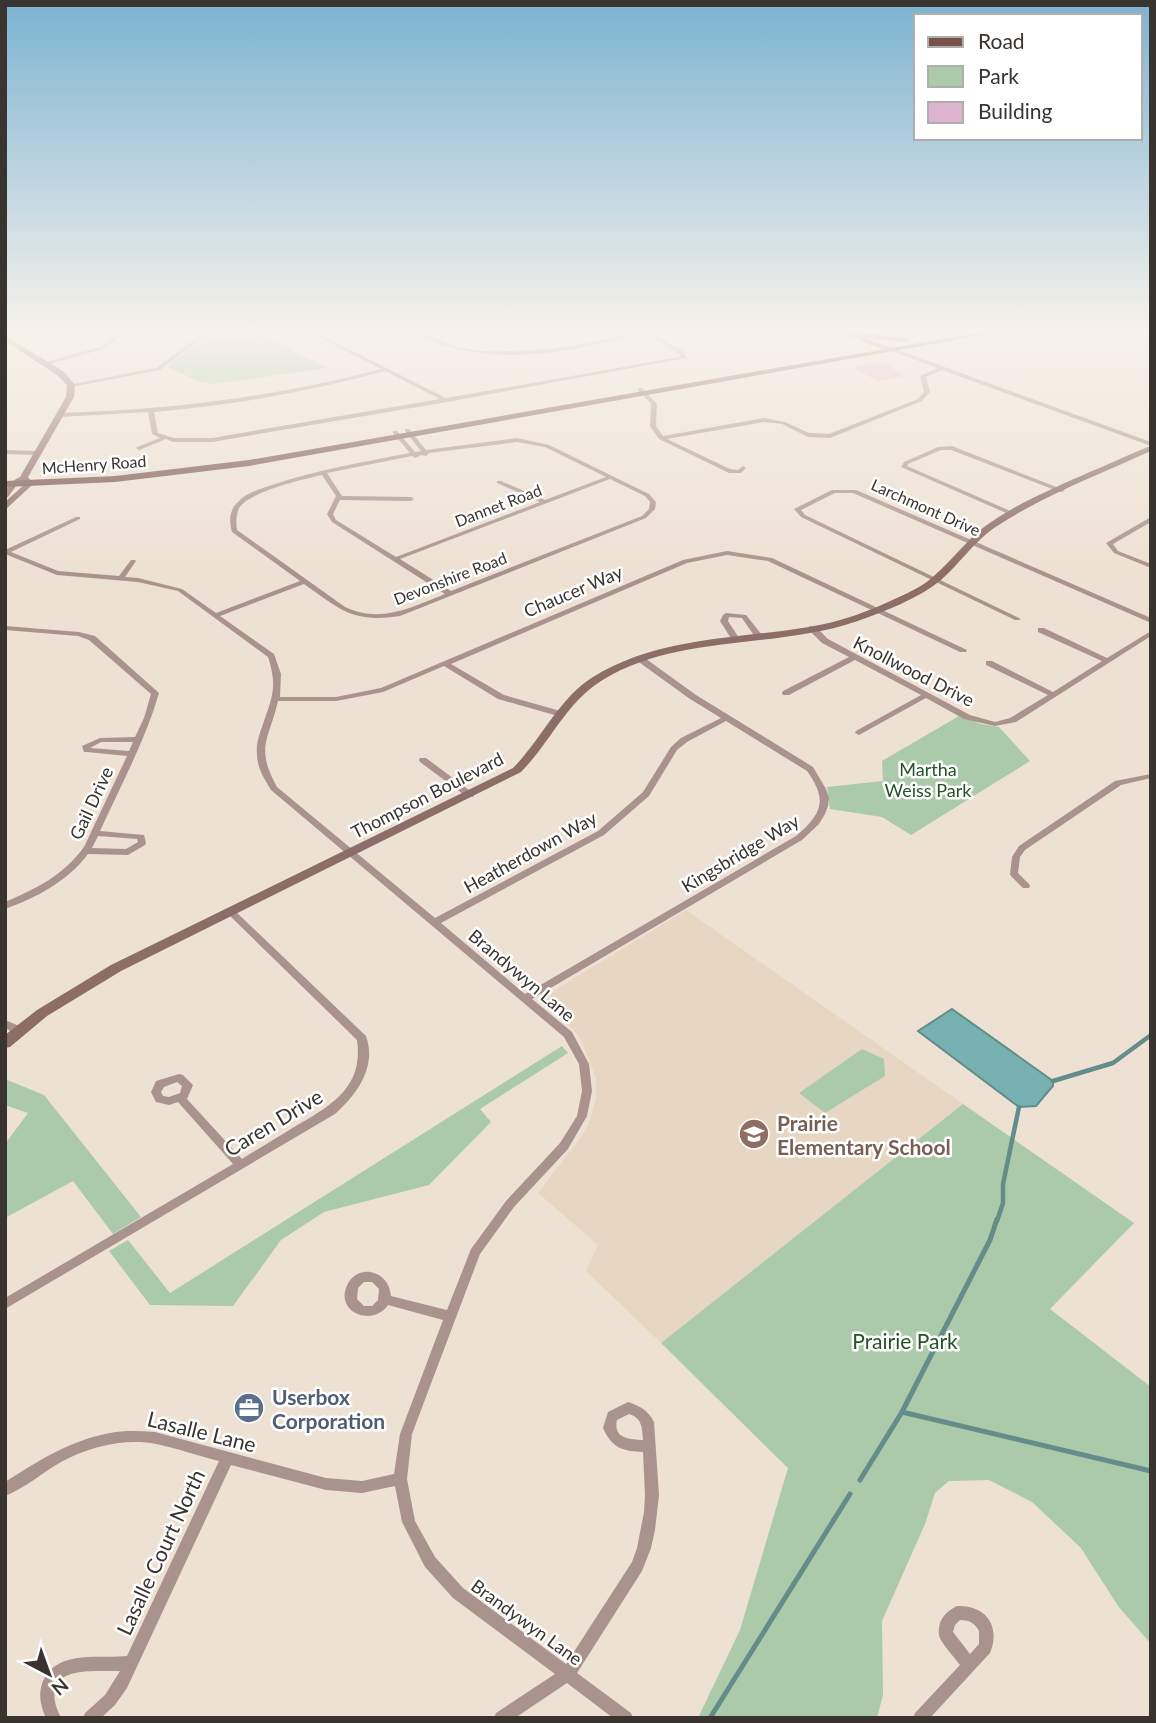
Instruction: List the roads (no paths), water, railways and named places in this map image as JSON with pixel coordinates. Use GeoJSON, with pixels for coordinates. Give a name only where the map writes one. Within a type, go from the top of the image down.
{"type":"FeatureCollection","features":[{"type":"Feature","properties":{"kind":"main road","name":"McHenry Road"},"geometry":{"type":"LineString","coordinates":[[8,482],[205,464],[541,409]]}},
{"type":"Feature","properties":{"kind":"street"},"geometry":{"type":"LineString","coordinates":[[5,506],[27,480],[38,453],[63,409]]}},
{"type":"Feature","properties":{"kind":"street"},"geometry":{"type":"LineString","coordinates":[[60,415],[161,409]]}},
{"type":"Feature","properties":{"kind":"street"},"geometry":{"type":"LineString","coordinates":[[151,411],[155,434],[184,441],[212,440],[392,409]]}},
{"type":"Feature","properties":{"kind":"street"},"geometry":{"type":"LineString","coordinates":[[654,409],[653,426],[662,438],[721,467]]}},
{"type":"Feature","properties":{"kind":"street"},"geometry":{"type":"LineString","coordinates":[[662,438],[764,420],[783,423],[808,435],[835,434],[896,409]]}},
{"type":"Feature","properties":{"kind":"street"},"geometry":{"type":"LineString","coordinates":[[1053,409],[1151,446]]}},
{"type":"Feature","properties":{"kind":"street"},"geometry":{"type":"LineString","coordinates":[[403,433],[426,454]]}},
{"type":"Feature","properties":{"kind":"street"},"geometry":{"type":"LineString","coordinates":[[403,433],[415,456]]}},
{"type":"Feature","properties":{"kind":"street"},"geometry":{"type":"LineString","coordinates":[[139,448],[164,438]]}},
{"type":"Feature","properties":{"kind":"street","name":"Devonshire Road"},"geometry":{"type":"LineString","coordinates":[[502,441],[531,441],[611,477],[651,499],[653,506],[648,514],[451,594],[400,614],[374,616],[348,611],[303,582],[234,531],[234,510],[242,500],[269,486],[426,454],[502,441]]}},
{"type":"Feature","properties":{"kind":"street","name":"Thompson Boulevard"},"geometry":{"type":"LineString","coordinates":[[5,1044],[85,985],[517,770],[529,759],[568,703],[595,681],[639,658],[696,644],[847,622],[880,610],[937,579],[971,543],[1013,514],[1151,446]]}},
{"type":"Feature","properties":{"kind":"street"},"geometry":{"type":"LineString","coordinates":[[1013,514],[904,467],[906,463],[940,448],[952,448],[1062,491]]}},
{"type":"Feature","properties":{"kind":"street"},"geometry":{"type":"LineString","coordinates":[[5,453],[38,453]]}},
{"type":"Feature","properties":{"kind":"street"},"geometry":{"type":"LineString","coordinates":[[324,473],[338,490],[338,498],[330,514],[334,521],[451,594]]}},
{"type":"Feature","properties":{"kind":"street","name":"Dannet Road"},"geometry":{"type":"LineString","coordinates":[[395,559],[611,477]]}},
{"type":"Feature","properties":{"kind":"street"},"geometry":{"type":"LineString","coordinates":[[5,495],[8,482]]}},
{"type":"Feature","properties":{"kind":"street"},"geometry":{"type":"LineString","coordinates":[[499,482],[545,502]]}},
{"type":"Feature","properties":{"kind":"street","name":"Larchmont Drive"},"geometry":{"type":"LineString","coordinates":[[937,579],[803,516],[797,509],[834,491],[854,491],[1151,621]]}},
{"type":"Feature","properties":{"kind":"street"},"geometry":{"type":"LineString","coordinates":[[338,498],[411,499]]}},
{"type":"Feature","properties":{"kind":"street"},"geometry":{"type":"LineString","coordinates":[[6,552],[78,518]]}},
{"type":"Feature","properties":{"kind":"street"},"geometry":{"type":"LineString","coordinates":[[1151,519],[1109,543],[1116,552],[1151,566]]}},
{"type":"Feature","properties":{"kind":"street","name":"Brandywyn Lane"},"geometry":{"type":"LineString","coordinates":[[6,552],[57,573],[162,584],[180,590],[271,656],[278,670],[280,684],[258,757],[262,773],[285,799],[568,1035],[584,1064],[587,1091],[582,1116],[564,1146],[510,1204],[475,1252],[407,1434],[400,1479],[409,1522],[439,1572],[458,1593],[626,1718]]}},
{"type":"Feature","properties":{"kind":"street","name":"Chaucer Way"},"geometry":{"type":"LineString","coordinates":[[275,699],[336,699],[367,695],[685,561],[715,554],[735,553],[770,559],[963,650]]}},
{"type":"Feature","properties":{"kind":"street"},"geometry":{"type":"LineString","coordinates":[[120,579],[133,561]]}},
{"type":"Feature","properties":{"kind":"street"},"geometry":{"type":"LineString","coordinates":[[937,579],[1017,619]]}},
{"type":"Feature","properties":{"kind":"street"},"geometry":{"type":"LineString","coordinates":[[216,615],[303,582]]}},
{"type":"Feature","properties":{"kind":"street"},"geometry":{"type":"LineString","coordinates":[[735,638],[724,621],[726,615],[744,616],[758,635]]}},
{"type":"Feature","properties":{"kind":"street","name":"Gail Drive"},"geometry":{"type":"LineString","coordinates":[[5,628],[79,634],[92,638],[155,693],[132,754],[86,851],[62,877],[5,906]]}},
{"type":"Feature","properties":{"kind":"street","name":"Knollwood Drive"},"geometry":{"type":"LineString","coordinates":[[812,628],[825,641],[853,658],[925,696],[967,717],[995,724],[1013,720],[1151,633]]}},
{"type":"Feature","properties":{"kind":"street"},"geometry":{"type":"LineString","coordinates":[[1041,630],[1108,662]]}},
{"type":"Feature","properties":{"kind":"street","name":"Kingsbridge Way"},"geometry":{"type":"LineString","coordinates":[[524,999],[799,838],[821,818],[825,794],[821,782],[810,769],[726,718],[639,658]]}},
{"type":"Feature","properties":{"kind":"street"},"geometry":{"type":"LineString","coordinates":[[786,693],[853,658]]}},
{"type":"Feature","properties":{"kind":"street"},"geometry":{"type":"LineString","coordinates":[[444,663],[501,697],[561,713]]}},
{"type":"Feature","properties":{"kind":"street"},"geometry":{"type":"LineString","coordinates":[[989,663],[1054,695]]}},
{"type":"Feature","properties":{"kind":"street"},"geometry":{"type":"LineString","coordinates":[[859,733],[925,696]]}},
{"type":"Feature","properties":{"kind":"street","name":"Heatherdown Way"},"geometry":{"type":"LineString","coordinates":[[434,923],[601,833],[646,794],[674,749],[684,740],[726,718]]}},
{"type":"Feature","properties":{"kind":"street","name":"Gail Drive"},"geometry":{"type":"LineString","coordinates":[[132,754],[93,753],[87,750],[86,746],[100,740],[138,739]]}},
{"type":"Feature","properties":{"kind":"street"},"geometry":{"type":"LineString","coordinates":[[423,760],[470,795]]}},
{"type":"Feature","properties":{"kind":"street"},"geometry":{"type":"LineString","coordinates":[[1026,886],[1014,874],[1016,857],[1022,848],[1118,783],[1151,776]]}},
{"type":"Feature","properties":{"kind":"street"},"geometry":{"type":"LineString","coordinates":[[86,851],[128,852],[142,843],[141,837],[134,834],[95,833]]}},
{"type":"Feature","properties":{"kind":"street","name":"Caren Drive"},"geometry":{"type":"LineString","coordinates":[[5,1304],[331,1111],[349,1096],[358,1082],[366,1055],[362,1039],[231,912]]}},
{"type":"Feature","properties":{"kind":"street"},"geometry":{"type":"LineString","coordinates":[[5,1023],[20,1031]]}},
{"type":"Feature","properties":{"kind":"street"},"geometry":{"type":"LineString","coordinates":[[180,1098],[241,1165]]}},
{"type":"Feature","properties":{"kind":"street"},"geometry":{"type":"LineString","coordinates":[[385,1298],[449,1316]]}},
{"type":"Feature","properties":{"kind":"street","name":"Lasalle Lane"},"geometry":{"type":"LineString","coordinates":[[5,1490],[67,1451],[101,1438],[130,1435],[155,1438],[326,1484],[362,1488],[400,1479]]}},
{"type":"Feature","properties":{"kind":"street"},"geometry":{"type":"LineString","coordinates":[[502,1718],[568,1674],[646,1547],[652,1526],[649,1446]]}},
{"type":"Feature","properties":{"kind":"street","name":"Lasalle Court North"},"geometry":{"type":"LineString","coordinates":[[90,1718],[115,1693],[131,1663],[228,1459]]}},
{"type":"Feature","properties":{"kind":"street","name":"Lasalle Court North"},"geometry":{"type":"LineString","coordinates":[[54,1718],[45,1697],[47,1686],[58,1672],[73,1665],[131,1663]]}},
{"type":"Feature","properties":{"kind":"street"},"geometry":{"type":"LineString","coordinates":[[920,1718],[969,1665]]}},
{"type":"Feature","properties":{"kind":"water"},"geometry":{"type":"Polygon","coordinates":[[[952,1009],[1053,1081],[1053,1086],[1036,1106],[1019,1107],[918,1031],[952,1009]]]}},
{"type":"Feature","properties":{"kind":"waterway"},"geometry":{"type":"LineString","coordinates":[[1053,1081],[1113,1063],[1151,1035]]}},
{"type":"Feature","properties":{"kind":"waterway"},"geometry":{"type":"LineString","coordinates":[[997,1221],[1003,1203],[1003,1184],[1019,1107]]}},
{"type":"Feature","properties":{"kind":"waterway"},"geometry":{"type":"LineString","coordinates":[[902,1412],[990,1240],[997,1219]]}},
{"type":"Feature","properties":{"kind":"waterway"},"geometry":{"type":"LineString","coordinates":[[860,1480],[902,1412]]}},
{"type":"Feature","properties":{"kind":"waterway"},"geometry":{"type":"LineString","coordinates":[[902,1412],[1151,1471]]}},
{"type":"Feature","properties":{"kind":"waterway"},"geometry":{"type":"LineString","coordinates":[[710,1718],[850,1494]]}},
{"type":"Feature","properties":{"kind":"place","name":"Prairie Elementary School"},"geometry":{"type":"Point","coordinates":[754,1134]}},
{"type":"Feature","properties":{"kind":"place","name":"Userbox Corporation"},"geometry":{"type":"Point","coordinates":[249,1408]}},
{"type":"Feature","properties":{"kind":"park label","name":"Martha Weiss Park"},"geometry":{"type":"Point","coordinates":[928,779]}},
{"type":"Feature","properties":{"kind":"park label","name":"Prairie Park"},"geometry":{"type":"Point","coordinates":[905,1340]}}]}
